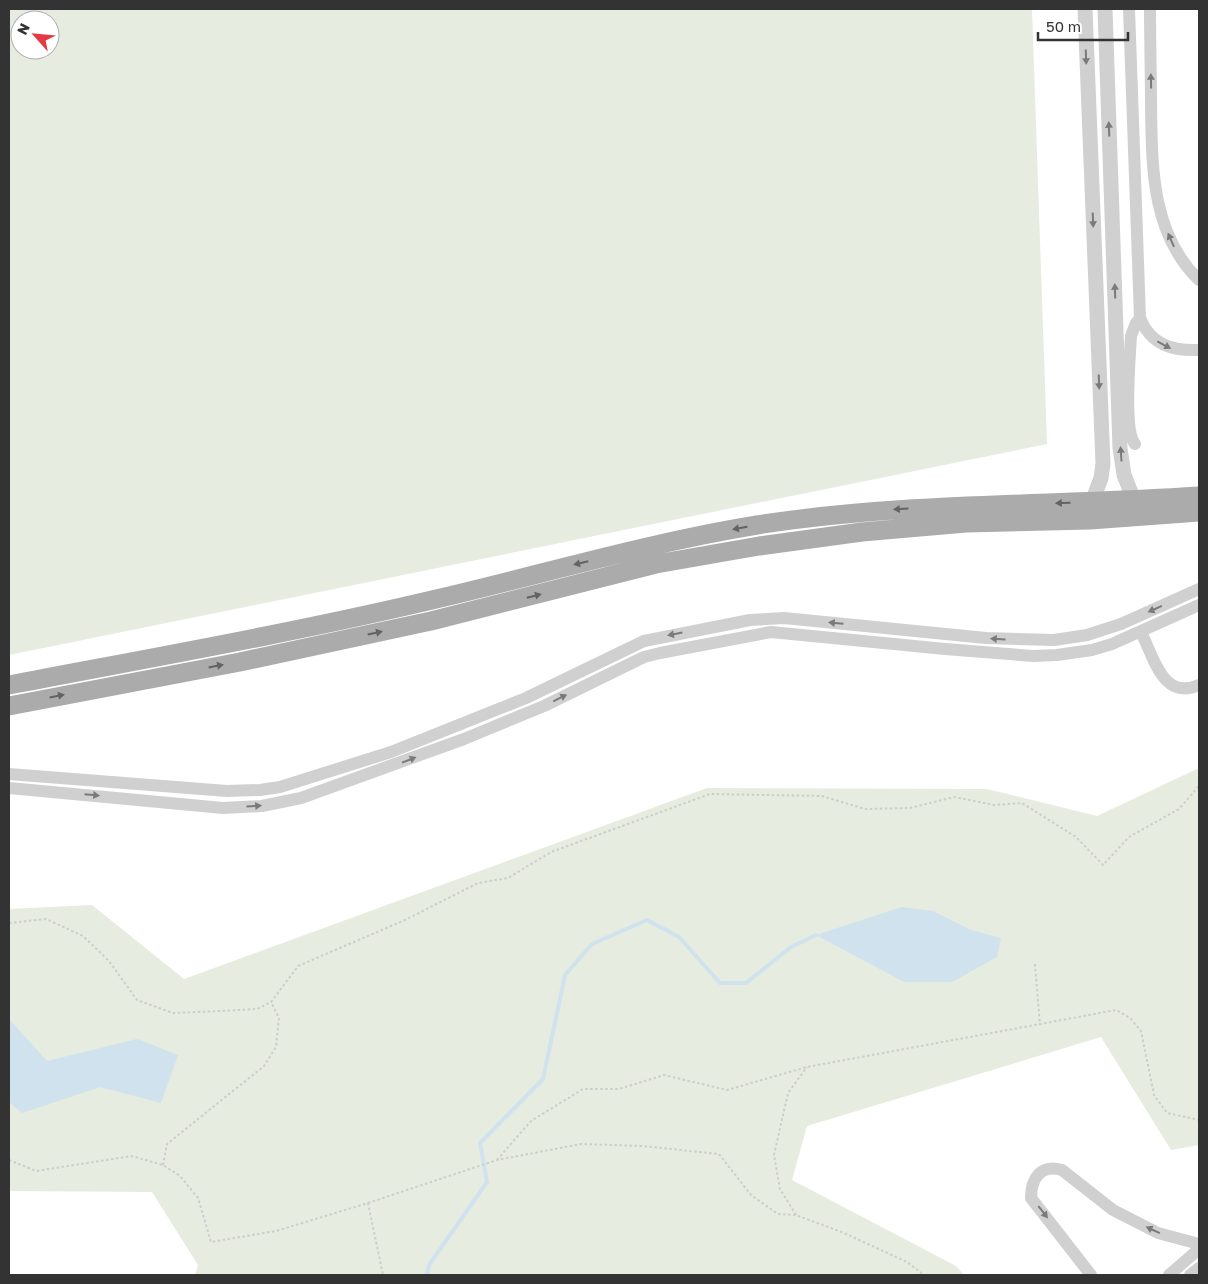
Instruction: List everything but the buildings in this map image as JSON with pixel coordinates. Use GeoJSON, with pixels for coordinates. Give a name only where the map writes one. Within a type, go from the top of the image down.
{"type":"FeatureCollection","features":[{"type":"Feature","properties":{"kind":"main road"},"geometry":{"type":"LineString","coordinates":[[9,686],[431,600],[654,544],[732,529],[810,518],[905,509],[1199,496]]}},
{"type":"Feature","properties":{"kind":"main road"},"geometry":{"type":"LineString","coordinates":[[9,706],[259,658],[431,621],[656,564],[742,549],[862,532],[949,524],[1090,520],[1199,512]]}},
{"type":"Feature","properties":{"kind":"street"},"geometry":{"type":"LineString","coordinates":[[1085,9],[1103,464],[1101,478],[1092,502]]}},
{"type":"Feature","properties":{"kind":"street"},"geometry":{"type":"LineString","coordinates":[[1105,9],[1121,455],[1124,475],[1134,500]]}},
{"type":"Feature","properties":{"kind":"street"},"geometry":{"type":"LineString","coordinates":[[1129,9],[1140,318],[1144,328],[1161,344],[1182,351],[1199,350]]}},
{"type":"Feature","properties":{"kind":"street"},"geometry":{"type":"LineString","coordinates":[[1150,9],[1152,170],[1164,224],[1175,248],[1199,280]]}},
{"type":"Feature","properties":{"kind":"street"},"geometry":{"type":"LineString","coordinates":[[1135,171],[1152,170]]}},
{"type":"Feature","properties":{"kind":"street"},"geometry":{"type":"LineString","coordinates":[[1135,444],[1130,436],[1128,418],[1131,336],[1140,318]]}},
{"type":"Feature","properties":{"kind":"street"},"geometry":{"type":"LineString","coordinates":[[9,788],[66,787],[227,791],[280,787],[391,752],[526,698],[644,641],[766,618],[1010,640],[1070,638],[1087,635],[1121,624],[1199,589]]}},
{"type":"Feature","properties":{"kind":"street"},"geometry":{"type":"LineString","coordinates":[[9,774],[66,787],[223,808],[262,806],[301,798],[464,739],[544,706],[644,657],[761,632],[1033,656],[1092,650],[1141,632],[1199,605]]}},
{"type":"Feature","properties":{"kind":"street"},"geometry":{"type":"LineString","coordinates":[[1141,632],[1167,682],[1178,689],[1188,690],[1199,685]]}},
{"type":"Feature","properties":{"kind":"street"},"geometry":{"type":"LineString","coordinates":[[578,674],[585,686]]}},
{"type":"Feature","properties":{"kind":"street"},"geometry":{"type":"LineString","coordinates":[[1091,1275],[1031,1198],[1031,1187],[1035,1176],[1043,1170],[1052,1167],[1062,1170],[1113,1210],[1158,1233],[1199,1244]]}},
{"type":"Feature","properties":{"kind":"street"},"geometry":{"type":"LineString","coordinates":[[1169,1275],[1199,1249]]}},
{"type":"Feature","properties":{"kind":"street"},"geometry":{"type":"LineString","coordinates":[[1190,1275],[1199,1268]]}},
{"type":"Feature","properties":{"kind":"path"},"geometry":{"type":"LineString","coordinates":[[9,923],[46,919],[83,936],[109,961],[137,1000],[173,1013],[257,1009],[271,1002],[298,966],[405,920],[478,883],[508,878],[551,852],[710,794],[822,796],[865,809],[910,808],[954,797],[994,805],[1022,803],[1076,837],[1103,865],[1129,837],[1179,809],[1199,786]]}},
{"type":"Feature","properties":{"kind":"path"},"geometry":{"type":"LineString","coordinates":[[1035,964],[1040,1025]]}},
{"type":"Feature","properties":{"kind":"path"},"geometry":{"type":"LineString","coordinates":[[163,1165],[167,1144],[264,1066],[276,1048],[279,1018],[271,1002]]}},
{"type":"Feature","properties":{"kind":"path"},"geometry":{"type":"LineString","coordinates":[[498,1160],[531,1121],[583,1089],[619,1089],[664,1075],[727,1090],[807,1067],[1116,1010],[1130,1018],[1141,1031],[1154,1095],[1167,1112],[1199,1120]]}},
{"type":"Feature","properties":{"kind":"path"},"geometry":{"type":"LineString","coordinates":[[796,1215],[780,1190],[774,1155],[788,1093],[807,1067]]}},
{"type":"Feature","properties":{"kind":"path"},"geometry":{"type":"LineString","coordinates":[[9,1160],[36,1171],[132,1156],[163,1165],[180,1176],[198,1198],[211,1242],[276,1231],[498,1160],[581,1144],[642,1146],[719,1154],[751,1195],[778,1214],[796,1215],[844,1233],[907,1262],[924,1275]]}},
{"type":"Feature","properties":{"kind":"path"},"geometry":{"type":"LineString","coordinates":[[368,1203],[383,1275]]}},
{"type":"Feature","properties":{"kind":"shaded area"},"geometry":{"type":"Polygon","coordinates":[[[9,9],[1032,9],[1047,444],[9,655],[9,9]]]}},
{"type":"Feature","properties":{"kind":"shaded area"},"geometry":{"type":"Polygon","coordinates":[[[1199,768],[1199,1145],[1171,1150],[1101,1037],[807,1126],[792,1180],[956,1266],[964,1275],[195,1275],[198,1265],[152,1192],[9,1191],[9,909],[92,905],[184,979],[707,788],[987,789],[1097,816],[1199,768]]]}},
{"type":"Feature","properties":{"kind":"water"},"geometry":{"type":"Polygon","coordinates":[[[902,907],[933,911],[971,930],[1001,938],[997,957],[952,982],[904,982],[816,935],[902,907]]]}},
{"type":"Feature","properties":{"kind":"water"},"geometry":{"type":"Polygon","coordinates":[[[9,1019],[47,1061],[137,1039],[178,1055],[161,1103],[100,1087],[22,1113],[9,1102],[9,1019]]]}},
{"type":"Feature","properties":{"kind":"waterway"},"geometry":{"type":"LineString","coordinates":[[427,1275],[429,1265],[487,1182],[480,1143],[543,1079],[565,975],[592,944],[647,920],[679,937],[720,983],[746,983],[791,947],[816,935]]}}]}
